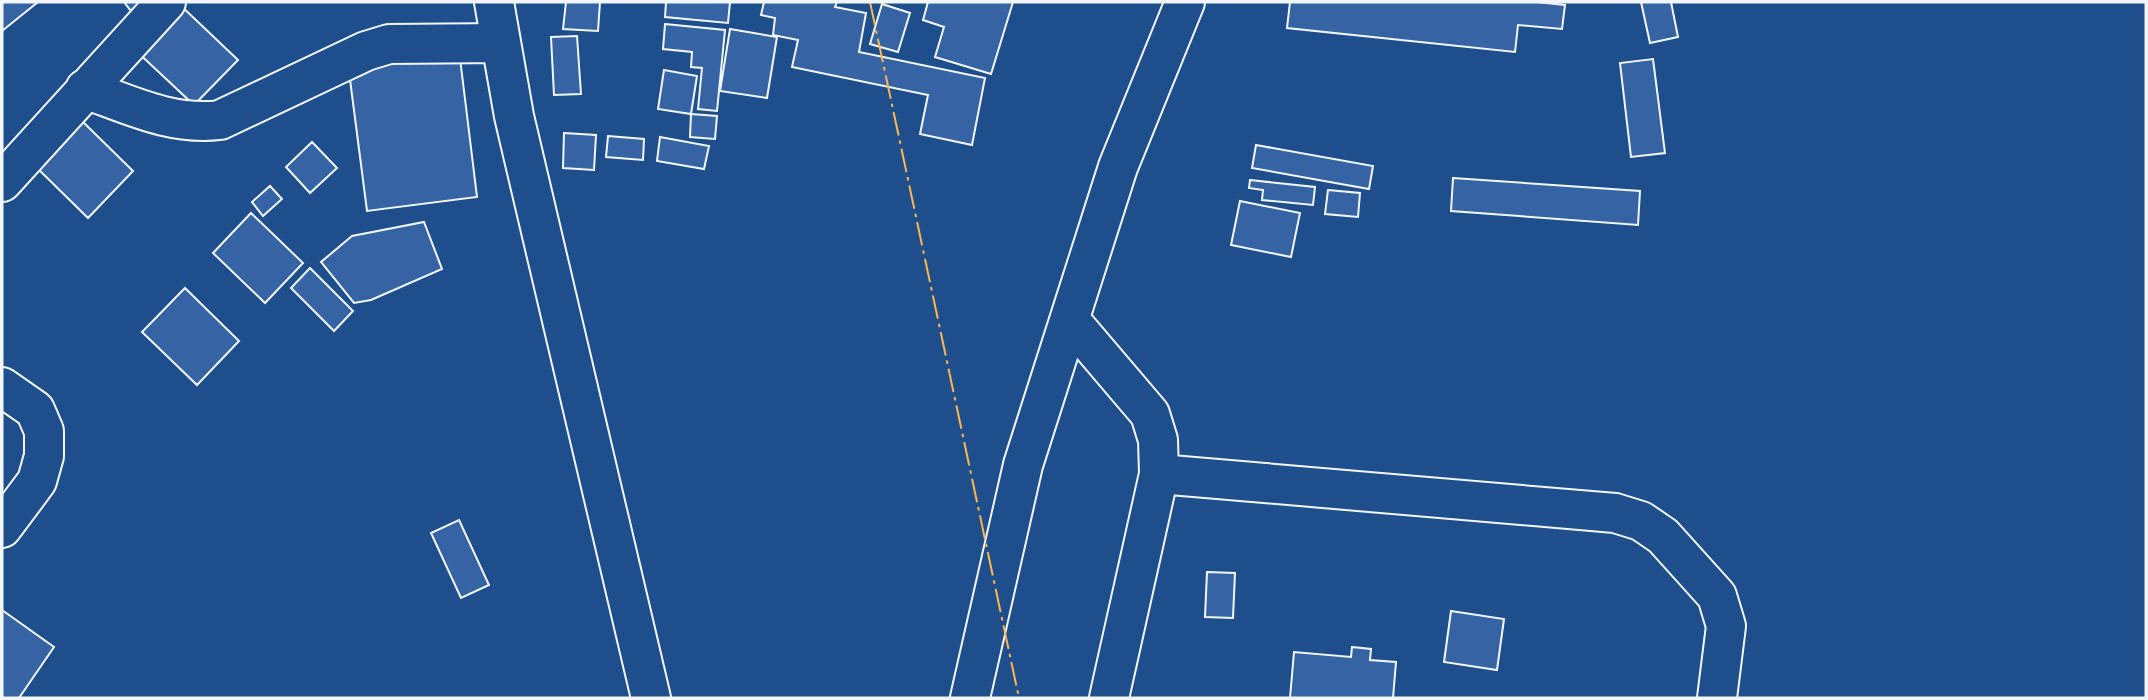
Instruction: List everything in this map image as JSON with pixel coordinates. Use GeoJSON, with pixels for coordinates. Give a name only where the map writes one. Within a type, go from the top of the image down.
{"type":"FeatureCollection","features":[{"type":"Feature","properties":{"kind":"main road"},"geometry":{"type":"LineString","coordinates":[[2,181],[166,2]]}},
{"type":"Feature","properties":{"kind":"main road"},"geometry":{"type":"LineString","coordinates":[[494,2],[514,116],[651,698]]}},
{"type":"Feature","properties":{"kind":"main road"},"geometry":{"type":"LineString","coordinates":[[970,698],[1023,465],[1118,167],[1185,2]]}},
{"type":"Feature","properties":{"kind":"main road"},"geometry":{"type":"LineString","coordinates":[[85,89],[174,120],[197,123],[220,120],[366,51],[389,44],[501,43]]}},
{"type":"Feature","properties":{"kind":"main road"},"geometry":{"type":"LineString","coordinates":[[1070,320],[1150,414],[1158,440],[1160,474],[1109,698]]}},
{"type":"Feature","properties":{"kind":"main road"},"geometry":{"type":"LineString","coordinates":[[2,387],[35,410],[44,431],[44,456],[37,481],[2,528]]}},
{"type":"Feature","properties":{"kind":"main road"},"geometry":{"type":"LineString","coordinates":[[1160,474],[1615,513],[1641,521],[1663,536],[1717,596],[1726,626],[1717,698]]}},
{"type":"Feature","properties":{"kind":"building"},"geometry":{"type":"Polygon","coordinates":[[[2,2],[38,2],[2,31],[2,2]]]}},
{"type":"Feature","properties":{"kind":"building"},"geometry":{"type":"Polygon","coordinates":[[[124,2],[154,2],[135,16],[124,2]]]}},
{"type":"Feature","properties":{"kind":"building"},"geometry":{"type":"Polygon","coordinates":[[[177,2],[238,60],[194,105],[133,48],[177,2]]]}},
{"type":"Feature","properties":{"kind":"building"},"geometry":{"type":"Polygon","coordinates":[[[566,2],[600,2],[598,31],[563,29],[566,2]]]}},
{"type":"Feature","properties":{"kind":"building"},"geometry":{"type":"Polygon","coordinates":[[[666,2],[730,2],[728,23],[665,17],[666,2]]]}},
{"type":"Feature","properties":{"kind":"building"},"geometry":{"type":"Polygon","coordinates":[[[764,2],[837,2],[835,7],[866,13],[859,52],[985,78],[972,145],[920,134],[928,95],[792,67],[798,40],[773,35],[775,18],[761,15],[764,2]]]}},
{"type":"Feature","properties":{"kind":"building"},"geometry":{"type":"Polygon","coordinates":[[[928,2],[1013,2],[991,74],[935,57],[944,27],[923,20],[928,2]]]}},
{"type":"Feature","properties":{"kind":"building"},"geometry":{"type":"Polygon","coordinates":[[[1290,2],[1536,2],[1565,5],[1562,29],[1518,25],[1515,52],[1287,28],[1290,2]]]}},
{"type":"Feature","properties":{"kind":"building"},"geometry":{"type":"Polygon","coordinates":[[[1641,2],[1671,2],[1678,37],[1650,43],[1641,2]]]}},
{"type":"Feature","properties":{"kind":"building"},"geometry":{"type":"Polygon","coordinates":[[[882,4],[910,13],[898,52],[870,44],[882,4]]]}},
{"type":"Feature","properties":{"kind":"building"},"geometry":{"type":"Polygon","coordinates":[[[665,24],[725,30],[717,111],[698,109],[702,68],[691,67],[692,52],[663,49],[665,24]]]}},
{"type":"Feature","properties":{"kind":"building"},"geometry":{"type":"Polygon","coordinates":[[[730,29],[777,37],[767,98],[720,91],[730,29]]]}},
{"type":"Feature","properties":{"kind":"building"},"geometry":{"type":"Polygon","coordinates":[[[577,36],[581,94],[554,95],[551,37],[577,36]]]}},
{"type":"Feature","properties":{"kind":"building"},"geometry":{"type":"Polygon","coordinates":[[[459,50],[477,197],[367,211],[348,64],[459,50]]]}},
{"type":"Feature","properties":{"kind":"building"},"geometry":{"type":"Polygon","coordinates":[[[1653,59],[1665,153],[1631,157],[1620,63],[1653,59]]]}},
{"type":"Feature","properties":{"kind":"building"},"geometry":{"type":"Polygon","coordinates":[[[664,70],[697,76],[691,114],[658,109],[664,70]]]}},
{"type":"Feature","properties":{"kind":"building"},"geometry":{"type":"Polygon","coordinates":[[[691,114],[717,116],[715,139],[690,137],[691,114]]]}},
{"type":"Feature","properties":{"kind":"building"},"geometry":{"type":"Polygon","coordinates":[[[79,118],[133,171],[88,218],[34,165],[79,118]]]}},
{"type":"Feature","properties":{"kind":"building"},"geometry":{"type":"Polygon","coordinates":[[[564,133],[596,135],[594,170],[563,168],[564,133]]]}},
{"type":"Feature","properties":{"kind":"building"},"geometry":{"type":"Polygon","coordinates":[[[608,136],[644,139],[643,160],[606,157],[608,136]]]}},
{"type":"Feature","properties":{"kind":"building"},"geometry":{"type":"Polygon","coordinates":[[[660,137],[709,146],[704,169],[657,161],[660,137]]]}},
{"type":"Feature","properties":{"kind":"building"},"geometry":{"type":"Polygon","coordinates":[[[312,142],[337,168],[310,193],[286,167],[312,142]]]}},
{"type":"Feature","properties":{"kind":"building"},"geometry":{"type":"Polygon","coordinates":[[[1256,145],[1373,166],[1369,189],[1252,168],[1256,145]]]}},
{"type":"Feature","properties":{"kind":"building"},"geometry":{"type":"Polygon","coordinates":[[[1453,178],[1640,191],[1638,225],[1451,211],[1453,178]]]}},
{"type":"Feature","properties":{"kind":"building"},"geometry":{"type":"Polygon","coordinates":[[[1250,180],[1315,187],[1313,205],[1262,200],[1263,190],[1249,188],[1250,180]]]}},
{"type":"Feature","properties":{"kind":"building"},"geometry":{"type":"Polygon","coordinates":[[[270,186],[282,199],[263,216],[252,202],[270,186]]]}},
{"type":"Feature","properties":{"kind":"building"},"geometry":{"type":"Polygon","coordinates":[[[1328,190],[1360,193],[1358,217],[1325,214],[1328,190]]]}},
{"type":"Feature","properties":{"kind":"building"},"geometry":{"type":"Polygon","coordinates":[[[1240,201],[1300,213],[1291,257],[1231,245],[1240,201]]]}},
{"type":"Feature","properties":{"kind":"building"},"geometry":{"type":"Polygon","coordinates":[[[251,213],[303,263],[265,303],[213,253],[251,213]]]}},
{"type":"Feature","properties":{"kind":"building"},"geometry":{"type":"Polygon","coordinates":[[[424,222],[442,269],[371,300],[354,303],[321,262],[352,236],[424,222]]]}},
{"type":"Feature","properties":{"kind":"building"},"geometry":{"type":"Polygon","coordinates":[[[310,268],[353,311],[334,331],[291,288],[310,268]]]}},
{"type":"Feature","properties":{"kind":"building"},"geometry":{"type":"Polygon","coordinates":[[[185,288],[239,341],[197,385],[142,332],[185,288]]]}},
{"type":"Feature","properties":{"kind":"building"},"geometry":{"type":"Polygon","coordinates":[[[459,520],[489,585],[461,598],[431,533],[459,520]]]}},
{"type":"Feature","properties":{"kind":"building"},"geometry":{"type":"Polygon","coordinates":[[[1207,572],[1235,573],[1233,618],[1205,617],[1207,572]]]}},
{"type":"Feature","properties":{"kind":"building"},"geometry":{"type":"Polygon","coordinates":[[[2,610],[54,647],[19,698],[2,698],[2,610]]]}},
{"type":"Feature","properties":{"kind":"building"},"geometry":{"type":"Polygon","coordinates":[[[1451,611],[1504,619],[1497,670],[1444,662],[1451,611]]]}},
{"type":"Feature","properties":{"kind":"building"},"geometry":{"type":"Polygon","coordinates":[[[1352,647],[1371,649],[1370,660],[1396,662],[1393,698],[1290,698],[1294,652],[1351,657],[1352,647]]]}},
{"type":"Feature","properties":{"kind":"power"},"geometry":{"type":"LineString","coordinates":[[870,2],[1019,698]]}}]}
